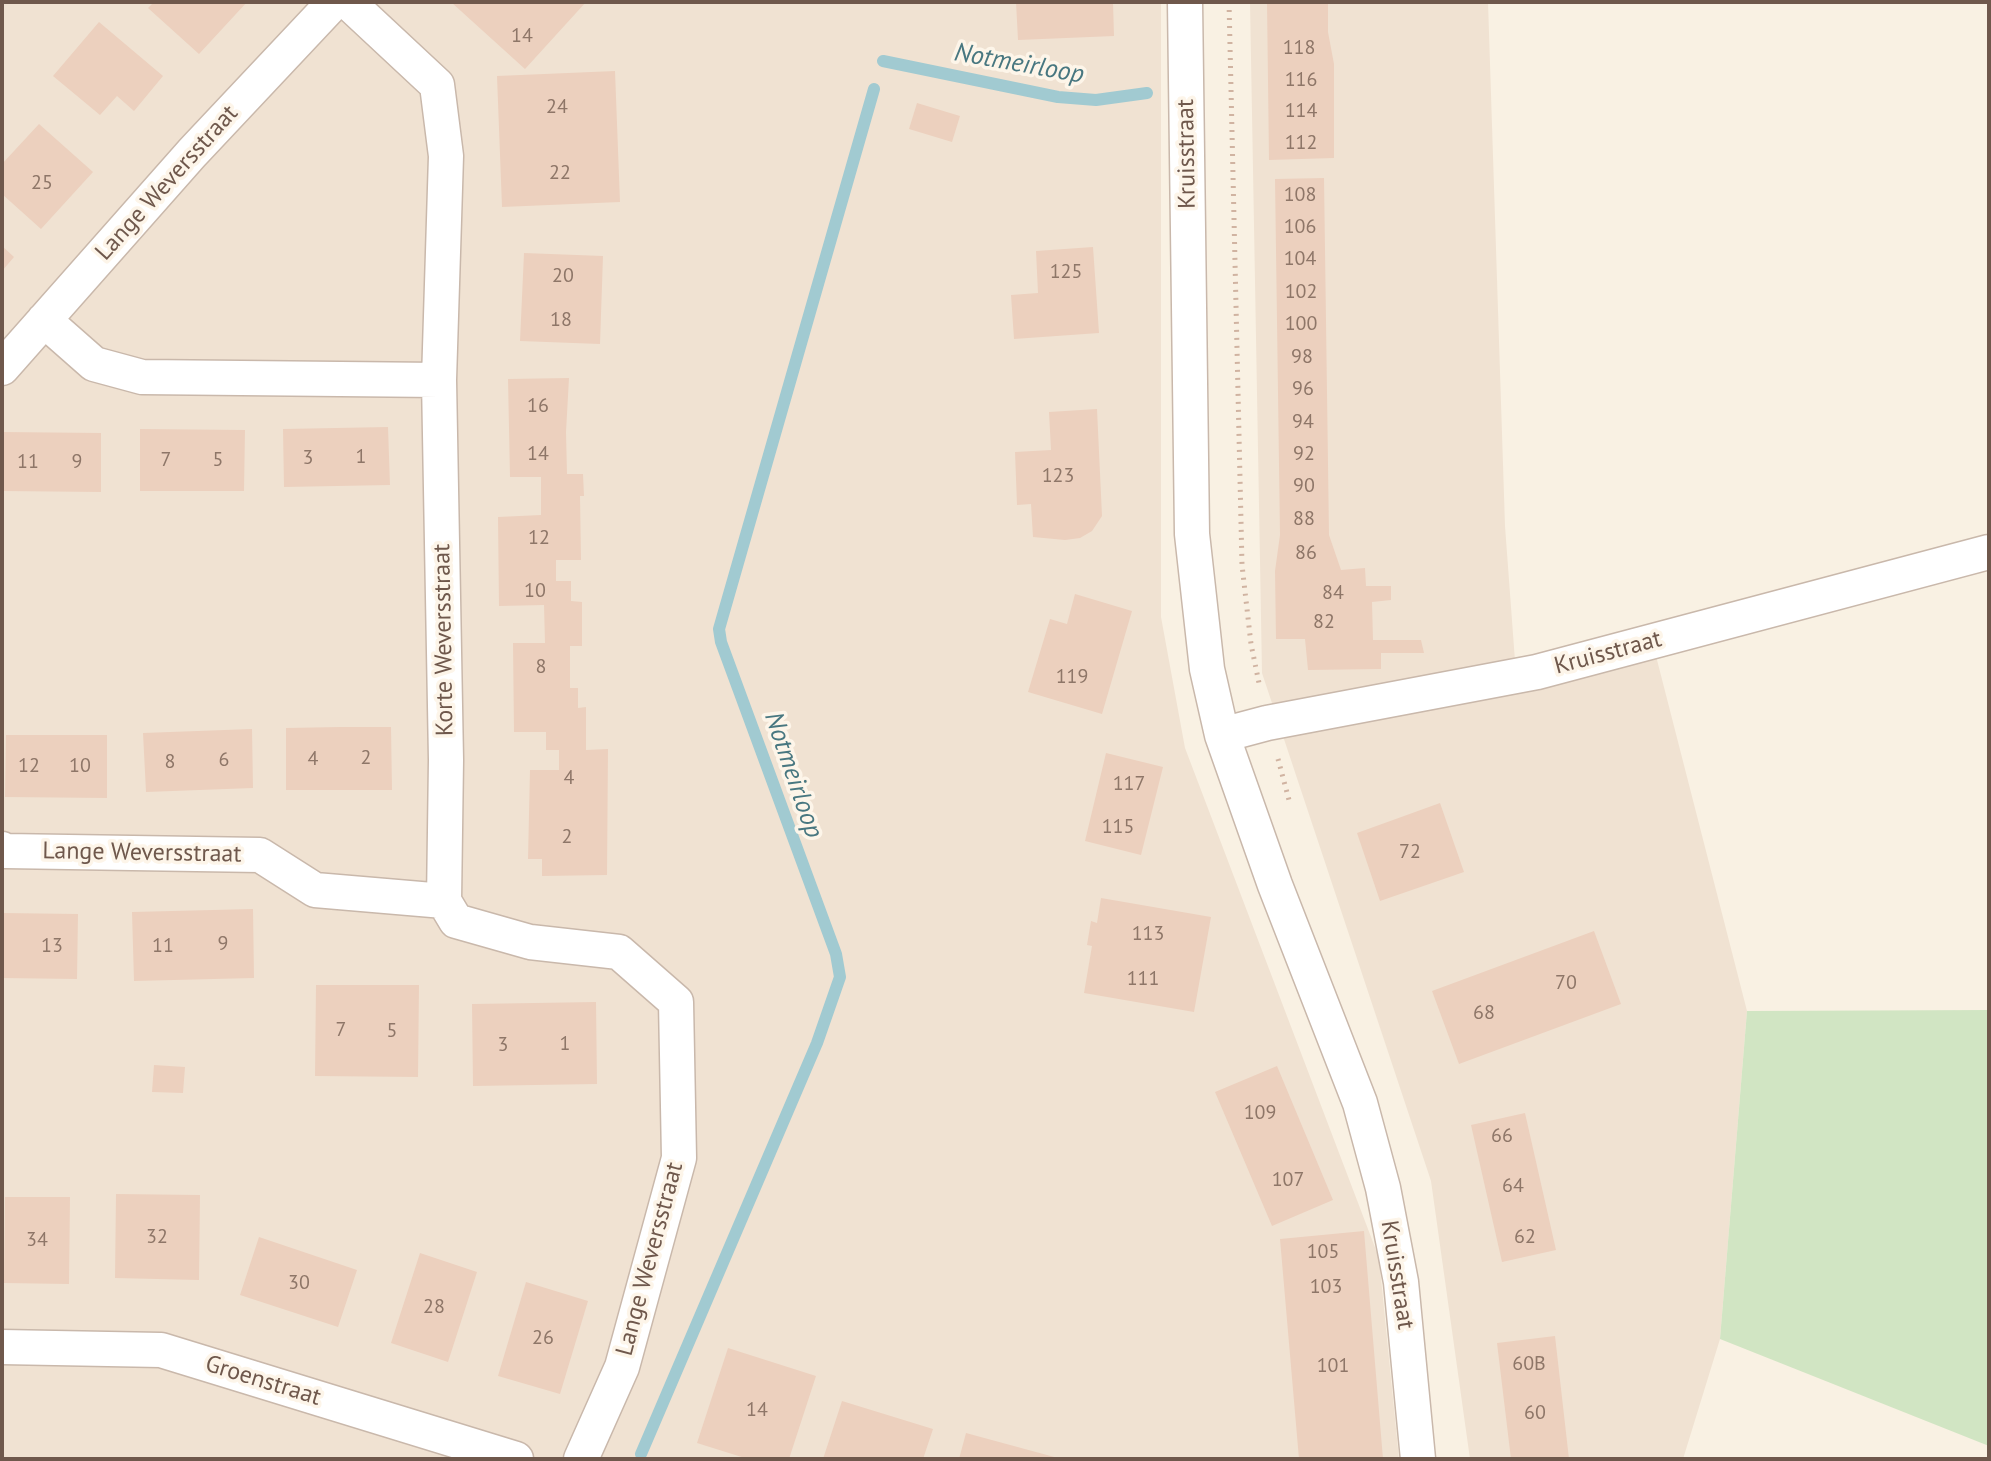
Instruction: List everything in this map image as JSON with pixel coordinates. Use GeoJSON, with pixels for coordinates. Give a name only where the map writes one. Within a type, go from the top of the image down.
{"type":"FeatureCollection","features":[{"type":"Feature","properties":{"kind":"street","name":"Lange Weversstraat"},"geometry":{"type":"LineString","coordinates":[[2,368],[192,153],[334,2]]}},
{"type":"Feature","properties":{"kind":"street","name":"Korte Weversstraat"},"geometry":{"type":"LineString","coordinates":[[348,2],[437,85],[446,156],[439,380],[446,760],[444,901]]}},
{"type":"Feature","properties":{"kind":"street","name":"Kruisstraat"},"geometry":{"type":"LineString","coordinates":[[1185,2],[1192,534],[1203,641],[1222,735],[1275,885],[1360,1103],[1376,1159],[1401,1282],[1418,1459]]}},
{"type":"Feature","properties":{"kind":"street"},"geometry":{"type":"LineString","coordinates":[[44,320],[94,364],[142,377],[439,380]]}},
{"type":"Feature","properties":{"kind":"street","name":"Kruisstraat"},"geometry":{"type":"LineString","coordinates":[[1222,735],[1267,723],[1537,672],[1989,552]]}},
{"type":"Feature","properties":{"kind":"street","name":"Lange Weversstraat"},"geometry":{"type":"LineString","coordinates":[[2,849],[260,855],[315,890],[444,901],[456,921],[530,942],[619,952],[676,1002],[679,1158],[622,1367],[581,1459]]}},
{"type":"Feature","properties":{"kind":"street","name":"Groenstraat"},"geometry":{"type":"LineString","coordinates":[[2,1347],[161,1350],[516,1459]]}},
{"type":"Feature","properties":{"kind":"path"},"geometry":{"type":"LineString","coordinates":[[1229,2],[1242,565],[1251,644],[1267,723]]}},
{"type":"Feature","properties":{"kind":"shaded area"},"geometry":{"type":"Polygon","coordinates":[[[2,2],[1161,2],[1161,617],[1185,748],[1379,1258],[1399,1459],[2,1459],[2,2]]]}},
{"type":"Feature","properties":{"kind":"shaded area"},"geometry":{"type":"Polygon","coordinates":[[[1250,2],[1488,2],[1505,526],[1517,688],[1656,656],[1747,1011],[1720,1339],[1683,1459],[1470,1459],[1431,1181],[1262,673],[1250,2]]]}},
{"type":"Feature","properties":{"kind":"green space"},"geometry":{"type":"Polygon","coordinates":[[[1989,1010],[1989,1446],[1720,1339],[1747,1011],[1989,1010]]]}},
{"type":"Feature","properties":{"kind":"building"},"geometry":{"type":"Polygon","coordinates":[[[154,2],[247,2],[199,54],[148,8],[154,2]]]}},
{"type":"Feature","properties":{"kind":"building"},"geometry":{"type":"Polygon","coordinates":[[[451,2],[586,2],[525,69],[451,2]]]}},
{"type":"Feature","properties":{"kind":"building"},"geometry":{"type":"Polygon","coordinates":[[[1016,2],[1113,2],[1114,36],[1018,40],[1016,2]]]}},
{"type":"Feature","properties":{"kind":"building"},"geometry":{"type":"Polygon","coordinates":[[[1267,2],[1328,2],[1328,32],[1334,64],[1334,158],[1269,160],[1267,2]]]}},
{"type":"Feature","properties":{"kind":"building"},"geometry":{"type":"Polygon","coordinates":[[[99,22],[163,76],[134,111],[117,96],[100,115],[53,76],[99,22]]]}},
{"type":"Feature","properties":{"kind":"building"},"geometry":{"type":"Polygon","coordinates":[[[615,71],[620,202],[502,207],[497,76],[615,71]]]}},
{"type":"Feature","properties":{"kind":"building"},"geometry":{"type":"Polygon","coordinates":[[[917,103],[960,116],[952,142],[909,129],[917,103]]]}},
{"type":"Feature","properties":{"kind":"building"},"geometry":{"type":"Polygon","coordinates":[[[39,124],[93,172],[41,229],[2,194],[2,164],[39,124]]]}},
{"type":"Feature","properties":{"kind":"building"},"geometry":{"type":"Polygon","coordinates":[[[1324,178],[1329,535],[1341,570],[1365,568],[1366,586],[1391,586],[1391,600],[1372,602],[1373,640],[1421,640],[1424,653],[1381,653],[1381,669],[1308,670],[1305,639],[1276,639],[1275,571],[1280,535],[1275,179],[1324,178]]]}},
{"type":"Feature","properties":{"kind":"building"},"geometry":{"type":"Polygon","coordinates":[[[2,246],[14,257],[2,271],[2,246]]]}},
{"type":"Feature","properties":{"kind":"building"},"geometry":{"type":"Polygon","coordinates":[[[1093,247],[1099,333],[1014,339],[1011,295],[1038,293],[1036,251],[1093,247]]]}},
{"type":"Feature","properties":{"kind":"building"},"geometry":{"type":"Polygon","coordinates":[[[524,253],[603,256],[600,344],[520,341],[524,253]]]}},
{"type":"Feature","properties":{"kind":"building"},"geometry":{"type":"Polygon","coordinates":[[[569,378],[567,474],[583,474],[584,496],[580,496],[581,560],[556,560],[556,581],[571,581],[571,601],[582,602],[582,646],[570,646],[570,688],[578,688],[578,708],[586,707],[586,750],[608,749],[607,875],[542,876],[542,859],[528,859],[530,770],[559,770],[559,750],[546,750],[546,732],[514,732],[513,643],[545,643],[544,605],[499,606],[498,517],[541,515],[541,477],[510,477],[508,379],[569,378]]]}},
{"type":"Feature","properties":{"kind":"building"},"geometry":{"type":"Polygon","coordinates":[[[1097,409],[1102,516],[1092,531],[1080,538],[1033,537],[1031,504],[1017,505],[1015,452],[1051,450],[1049,412],[1097,409]]]}},
{"type":"Feature","properties":{"kind":"building"},"geometry":{"type":"Polygon","coordinates":[[[388,427],[390,485],[284,487],[283,429],[388,427]]]}},
{"type":"Feature","properties":{"kind":"building"},"geometry":{"type":"Polygon","coordinates":[[[140,429],[245,430],[244,491],[140,491],[140,429]]]}},
{"type":"Feature","properties":{"kind":"building"},"geometry":{"type":"Polygon","coordinates":[[[2,432],[101,433],[101,492],[2,491],[2,432]]]}},
{"type":"Feature","properties":{"kind":"building"},"geometry":{"type":"Polygon","coordinates":[[[1075,594],[1132,611],[1102,714],[1028,692],[1050,619],[1067,624],[1075,594]]]}},
{"type":"Feature","properties":{"kind":"building"},"geometry":{"type":"Polygon","coordinates":[[[391,727],[392,790],[286,790],[286,728],[391,727]]]}},
{"type":"Feature","properties":{"kind":"building"},"geometry":{"type":"Polygon","coordinates":[[[252,729],[253,788],[146,792],[143,733],[252,729]]]}},
{"type":"Feature","properties":{"kind":"building"},"geometry":{"type":"Polygon","coordinates":[[[6,735],[107,735],[107,798],[5,797],[6,735]]]}},
{"type":"Feature","properties":{"kind":"building"},"geometry":{"type":"Polygon","coordinates":[[[1106,753],[1163,767],[1141,855],[1085,841],[1106,753]]]}},
{"type":"Feature","properties":{"kind":"building"},"geometry":{"type":"Polygon","coordinates":[[[1440,803],[1464,872],[1380,901],[1357,833],[1440,803]]]}},
{"type":"Feature","properties":{"kind":"building"},"geometry":{"type":"Polygon","coordinates":[[[1101,898],[1211,917],[1194,1012],[1084,993],[1092,946],[1087,945],[1091,921],[1097,923],[1101,898]]]}},
{"type":"Feature","properties":{"kind":"building"},"geometry":{"type":"Polygon","coordinates":[[[253,909],[254,978],[134,981],[132,912],[253,909]]]}},
{"type":"Feature","properties":{"kind":"building"},"geometry":{"type":"Polygon","coordinates":[[[2,913],[78,914],[77,979],[2,978],[2,913]]]}},
{"type":"Feature","properties":{"kind":"building"},"geometry":{"type":"Polygon","coordinates":[[[1594,931],[1621,1004],[1459,1064],[1432,991],[1594,931]]]}},
{"type":"Feature","properties":{"kind":"building"},"geometry":{"type":"Polygon","coordinates":[[[316,985],[419,985],[418,1077],[315,1076],[316,985]]]}},
{"type":"Feature","properties":{"kind":"building"},"geometry":{"type":"Polygon","coordinates":[[[596,1002],[597,1084],[473,1086],[472,1004],[596,1002]]]}},
{"type":"Feature","properties":{"kind":"building"},"geometry":{"type":"Polygon","coordinates":[[[154,1065],[185,1067],[183,1093],[152,1092],[154,1065]]]}},
{"type":"Feature","properties":{"kind":"building"},"geometry":{"type":"Polygon","coordinates":[[[1277,1066],[1333,1200],[1272,1226],[1215,1092],[1277,1066]]]}},
{"type":"Feature","properties":{"kind":"building"},"geometry":{"type":"Polygon","coordinates":[[[1525,1113],[1556,1250],[1502,1262],[1471,1125],[1525,1113]]]}},
{"type":"Feature","properties":{"kind":"building"},"geometry":{"type":"Polygon","coordinates":[[[116,1194],[200,1195],[199,1280],[115,1278],[116,1194]]]}},
{"type":"Feature","properties":{"kind":"building"},"geometry":{"type":"Polygon","coordinates":[[[5,1197],[70,1197],[69,1284],[4,1283],[5,1197]]]}},
{"type":"Feature","properties":{"kind":"building"},"geometry":{"type":"Polygon","coordinates":[[[1364,1231],[1383,1459],[1299,1459],[1280,1239],[1364,1231]]]}},
{"type":"Feature","properties":{"kind":"building"},"geometry":{"type":"Polygon","coordinates":[[[259,1237],[357,1270],[338,1327],[240,1295],[259,1237]]]}},
{"type":"Feature","properties":{"kind":"building"},"geometry":{"type":"Polygon","coordinates":[[[420,1253],[477,1272],[448,1362],[391,1343],[420,1253]]]}},
{"type":"Feature","properties":{"kind":"building"},"geometry":{"type":"Polygon","coordinates":[[[526,1282],[588,1301],[560,1394],[498,1376],[526,1282]]]}},
{"type":"Feature","properties":{"kind":"building"},"geometry":{"type":"Polygon","coordinates":[[[1555,1336],[1569,1459],[1511,1459],[1497,1343],[1555,1336]]]}},
{"type":"Feature","properties":{"kind":"building"},"geometry":{"type":"Polygon","coordinates":[[[728,1348],[816,1376],[789,1459],[748,1459],[697,1443],[728,1348]]]}},
{"type":"Feature","properties":{"kind":"building"},"geometry":{"type":"Polygon","coordinates":[[[842,1401],[933,1429],[923,1459],[823,1459],[842,1401]]]}},
{"type":"Feature","properties":{"kind":"building"},"geometry":{"type":"Polygon","coordinates":[[[966,1433],[1058,1458],[1058,1459],[959,1459],[966,1433]]]}},
{"type":"Feature","properties":{"kind":"waterway","name":"Notmeirloop"},"geometry":{"type":"LineString","coordinates":[[883,61],[1058,97],[1096,100],[1147,93]]}},
{"type":"Feature","properties":{"kind":"waterway","name":"Notmeirloop"},"geometry":{"type":"LineString","coordinates":[[641,1454],[817,1043],[840,977],[836,954],[721,642],[719,629],[874,89]]}}]}
